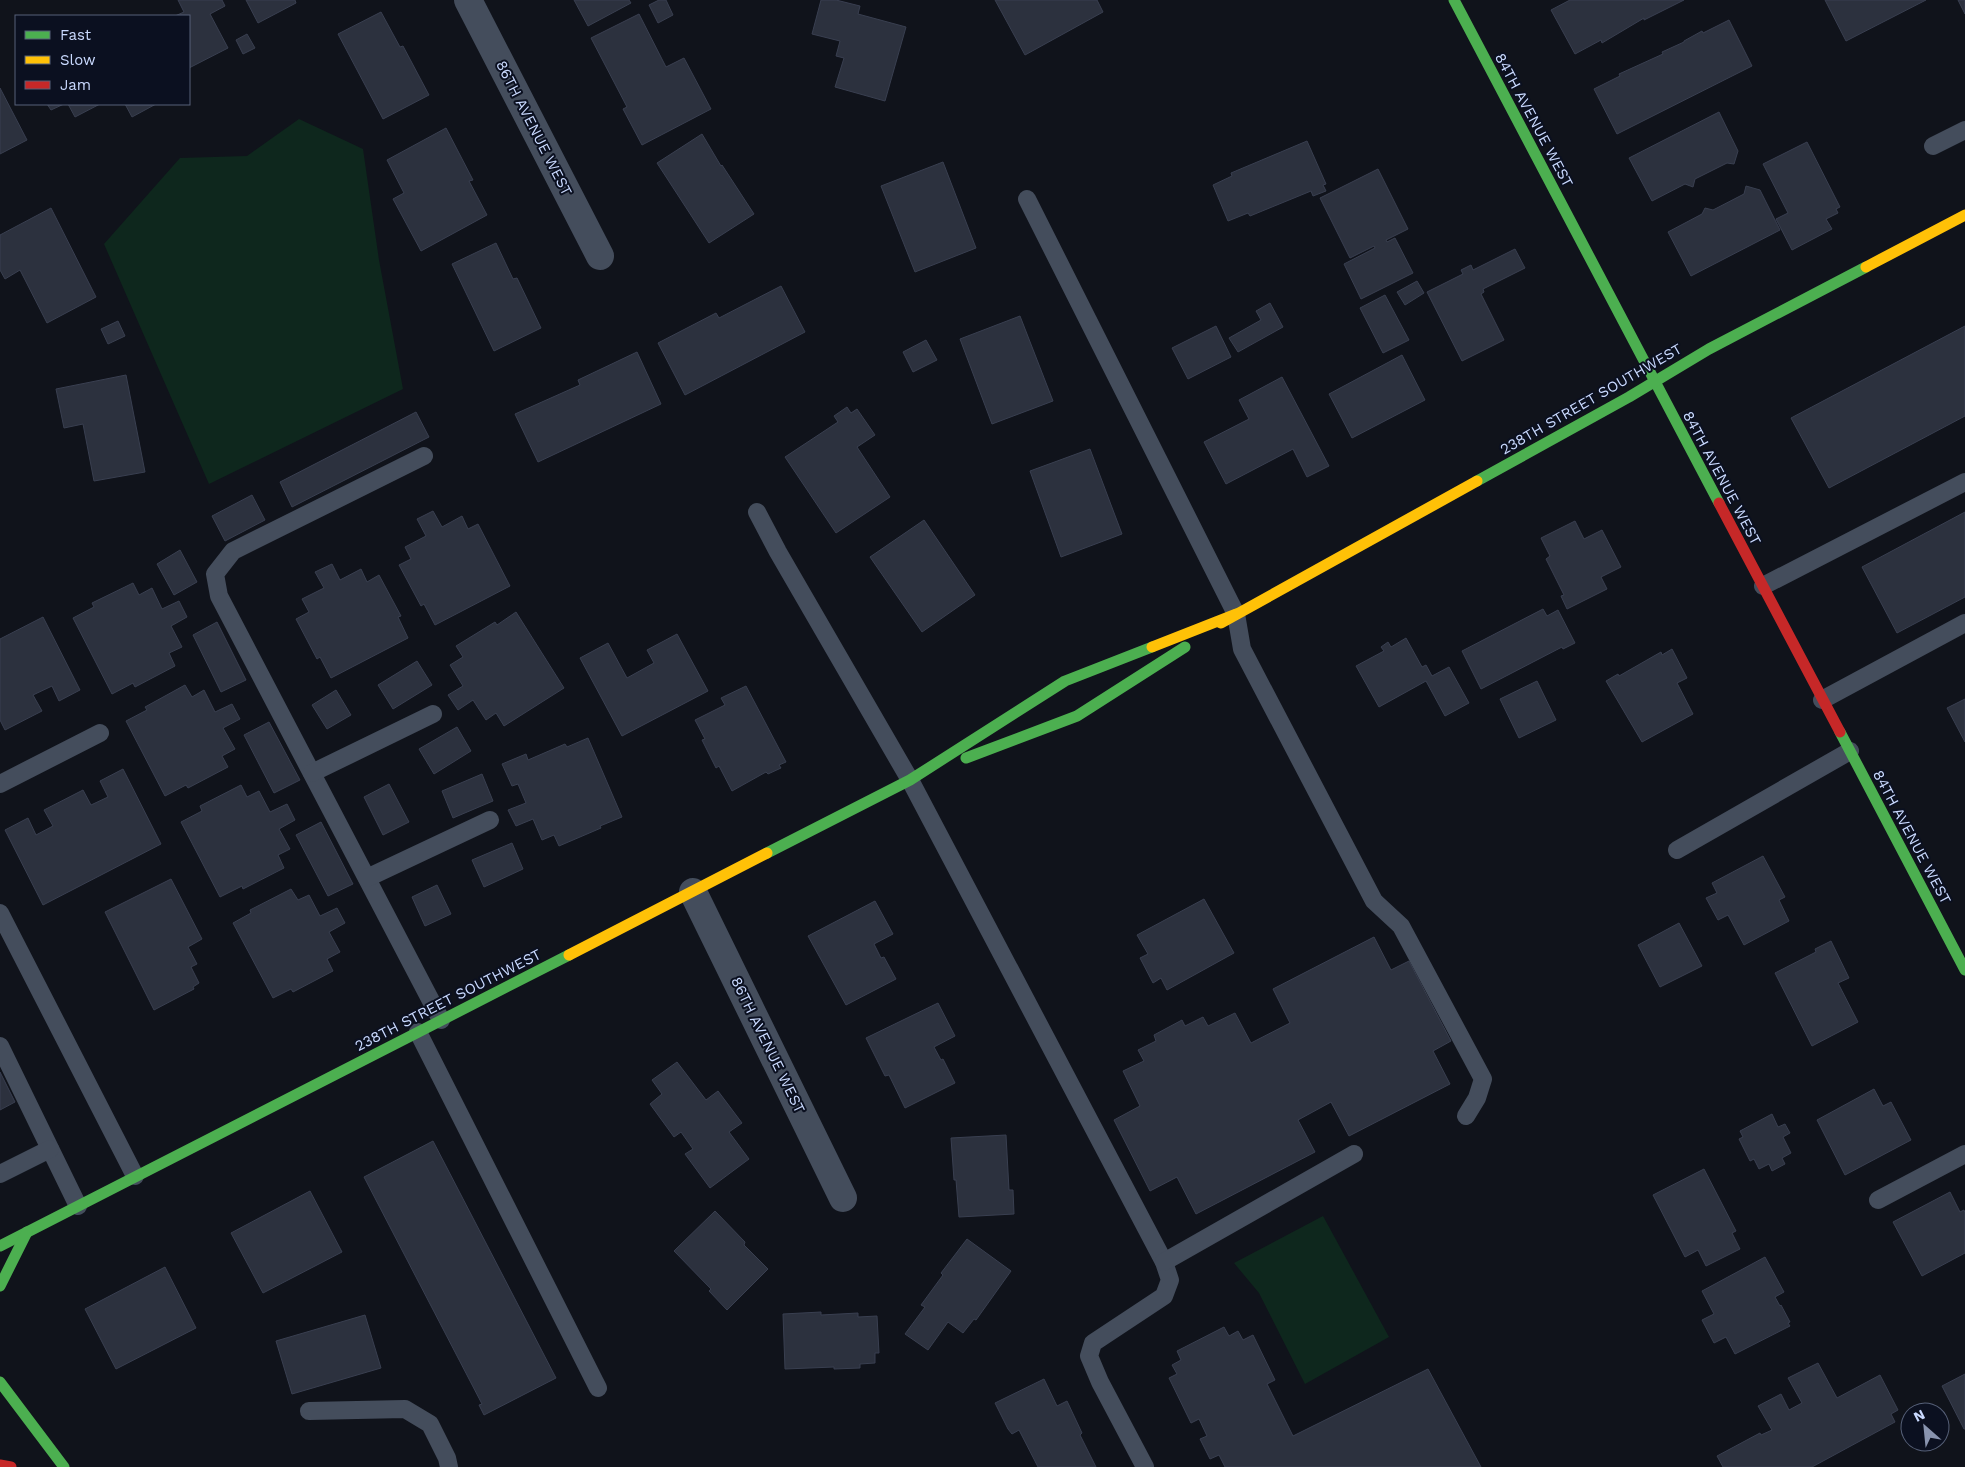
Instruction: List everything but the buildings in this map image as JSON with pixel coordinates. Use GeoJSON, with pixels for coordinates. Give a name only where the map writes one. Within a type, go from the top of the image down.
{"type":"FeatureCollection","features":[{"type":"Feature","properties":{"kind":"street","name":"86TH AVENUE WEST"},"geometry":{"type":"LineString","coordinates":[[468,0],[600,256]]}},
{"type":"Feature","properties":{"kind":"street","name":"84TH AVENUE WEST"},"geometry":{"type":"LineString","coordinates":[[1454,0],[1965,970]]}},
{"type":"Feature","properties":{"kind":"street","name":"238TH STREET SOUTHWEST"},"geometry":{"type":"LineString","coordinates":[[910,780],[1077,716],[1236,614],[1709,349],[1965,215]]}},
{"type":"Feature","properties":{"kind":"street","name":"238TH STREET SOUTHWEST"},"geometry":{"type":"LineString","coordinates":[[0,1246],[910,780],[1065,680],[1236,614]]}},
{"type":"Feature","properties":{"kind":"street","name":"86TH AVENUE WEST"},"geometry":{"type":"LineString","coordinates":[[693,892],[843,1198]]}},
{"type":"Feature","properties":{"kind":"street"},"geometry":{"type":"LineString","coordinates":[[0,1286],[27,1232]]}},
{"type":"Feature","properties":{"kind":"street"},"geometry":{"type":"LineString","coordinates":[[0,1382],[64,1467]]}},
{"type":"Feature","properties":{"kind":"street"},"geometry":{"type":"LineString","coordinates":[[0,1465],[11,1467]]}},
{"type":"Feature","properties":{"kind":"lane"},"geometry":{"type":"LineString","coordinates":[[1933,146],[1965,130]]}},
{"type":"Feature","properties":{"kind":"lane"},"geometry":{"type":"LineString","coordinates":[[1028,199],[1236,614],[1242,649],[1374,901],[1401,926],[1483,1079],[1477,1098],[1466,1116]]}},
{"type":"Feature","properties":{"kind":"lane"},"geometry":{"type":"LineString","coordinates":[[424,456],[233,551],[215,574],[219,596],[441,1020]]}},
{"type":"Feature","properties":{"kind":"lane"},"geometry":{"type":"LineString","coordinates":[[1762,586],[1965,482]]}},
{"type":"Feature","properties":{"kind":"lane"},"geometry":{"type":"LineString","coordinates":[[757,512],[778,552],[910,780],[1164,1262],[1170,1280],[1164,1296],[1093,1342],[1089,1356],[1100,1382],[1145,1467]]}},
{"type":"Feature","properties":{"kind":"lane"},"geometry":{"type":"LineString","coordinates":[[1822,700],[1965,623]]}},
{"type":"Feature","properties":{"kind":"lane"},"geometry":{"type":"LineString","coordinates":[[312,773],[433,714]]}},
{"type":"Feature","properties":{"kind":"lane"},"geometry":{"type":"LineString","coordinates":[[0,784],[100,733]]}},
{"type":"Feature","properties":{"kind":"lane"},"geometry":{"type":"LineString","coordinates":[[1677,850],[1850,751]]}},
{"type":"Feature","properties":{"kind":"lane"},"geometry":{"type":"LineString","coordinates":[[367,878],[490,820]]}},
{"type":"Feature","properties":{"kind":"lane"},"geometry":{"type":"LineString","coordinates":[[0,913],[135,1176]]}},
{"type":"Feature","properties":{"kind":"lane"},"geometry":{"type":"LineString","coordinates":[[418,1032],[598,1388]]}},
{"type":"Feature","properties":{"kind":"lane"},"geometry":{"type":"LineString","coordinates":[[0,1046],[78,1206]]}},
{"type":"Feature","properties":{"kind":"lane"},"geometry":{"type":"LineString","coordinates":[[0,1174],[50,1149]]}},
{"type":"Feature","properties":{"kind":"lane"},"geometry":{"type":"LineString","coordinates":[[1164,1262],[1354,1154]]}},
{"type":"Feature","properties":{"kind":"lane"},"geometry":{"type":"LineString","coordinates":[[1878,1200],[1965,1154]]}},
{"type":"Feature","properties":{"kind":"lane"},"geometry":{"type":"LineString","coordinates":[[309,1411],[405,1409],[430,1424],[447,1458],[449,1467]]}},
{"type":"Feature","properties":{"kind":"green space"},"geometry":{"type":"Polygon","coordinates":[[[299,119],[363,149],[379,260],[403,389],[209,484],[104,244],[180,158],[247,156],[299,119]]]}},
{"type":"Feature","properties":{"kind":"green space"},"geometry":{"type":"Polygon","coordinates":[[[1323,1216],[1389,1337],[1305,1384],[1259,1293],[1234,1263],[1323,1216]]]}},
{"type":"Feature","properties":{"kind":"traffic: fast"},"geometry":{"type":"LineString","coordinates":[[1454,0],[1719,503]]}},
{"type":"Feature","properties":{"kind":"traffic: fast"},"geometry":{"type":"LineString","coordinates":[[1477,481],[1629,397],[1709,349],[1866,267]]}},
{"type":"Feature","properties":{"kind":"traffic: fast"},"geometry":{"type":"LineString","coordinates":[[767,853],[910,780],[1065,681],[1152,647]]}},
{"type":"Feature","properties":{"kind":"traffic: fast"},"geometry":{"type":"LineString","coordinates":[[966,758],[1077,716],[1185,647]]}},
{"type":"Feature","properties":{"kind":"traffic: fast"},"geometry":{"type":"LineString","coordinates":[[1840,732],[1965,970]]}},
{"type":"Feature","properties":{"kind":"traffic: fast"},"geometry":{"type":"LineString","coordinates":[[0,1246],[569,955]]}},
{"type":"Feature","properties":{"kind":"traffic: fast"},"geometry":{"type":"LineString","coordinates":[[0,1286],[27,1232]]}},
{"type":"Feature","properties":{"kind":"traffic: fast"},"geometry":{"type":"LineString","coordinates":[[0,1382],[64,1467]]}},
{"type":"Feature","properties":{"kind":"traffic: slow"},"geometry":{"type":"LineString","coordinates":[[1866,267],[1965,215]]}},
{"type":"Feature","properties":{"kind":"traffic: slow"},"geometry":{"type":"LineString","coordinates":[[1221,623],[1477,481]]}},
{"type":"Feature","properties":{"kind":"traffic: slow"},"geometry":{"type":"LineString","coordinates":[[1152,647],[1236,614]]}},
{"type":"Feature","properties":{"kind":"traffic: slow"},"geometry":{"type":"LineString","coordinates":[[569,955],[767,853]]}},
{"type":"Feature","properties":{"kind":"traffic: jam"},"geometry":{"type":"LineString","coordinates":[[1719,503],[1840,732]]}},
{"type":"Feature","properties":{"kind":"traffic: jam"},"geometry":{"type":"LineString","coordinates":[[0,1465],[11,1467]]}}]}
